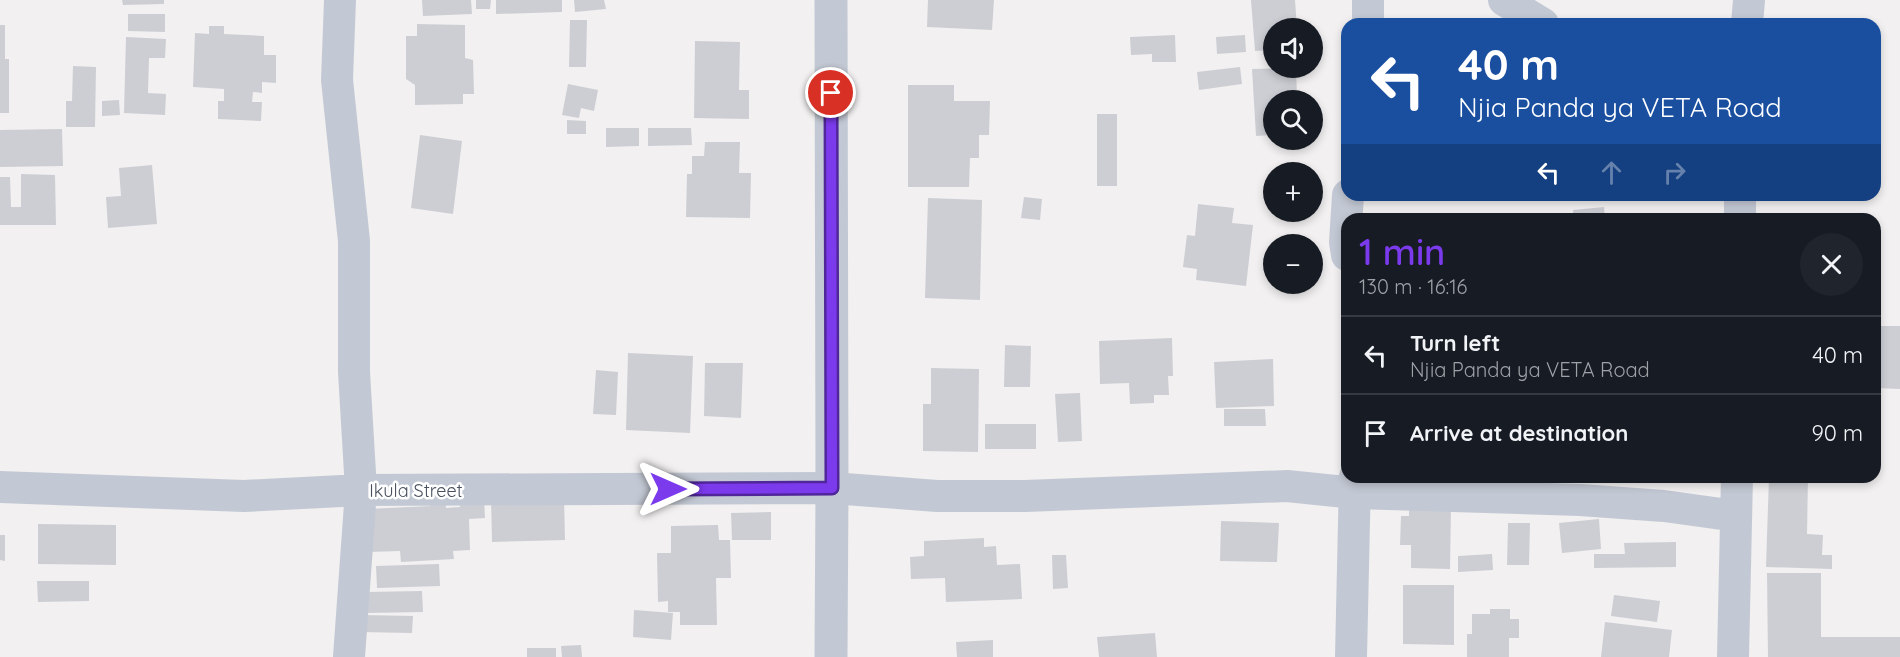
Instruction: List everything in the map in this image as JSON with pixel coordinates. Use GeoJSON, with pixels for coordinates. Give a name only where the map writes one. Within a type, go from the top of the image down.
{"type":"FeatureCollection","features":[{"type":"Feature","properties":{"kind":"street"},"geometry":{"type":"LineString","coordinates":[[340,0],[337,80],[354,241],[354,372],[362,490],[349,657]]}},
{"type":"Feature","properties":{"kind":"street"},"geometry":{"type":"LineString","coordinates":[[831,0],[831,657]]}},
{"type":"Feature","properties":{"kind":"street"},"geometry":{"type":"LineString","coordinates":[[1368,0],[1368,18]]}},
{"type":"Feature","properties":{"kind":"street"},"geometry":{"type":"LineString","coordinates":[[1504,0],[1533,18]]}},
{"type":"Feature","properties":{"kind":"street"},"geometry":{"type":"LineString","coordinates":[[1748,18],[1749,0]]}},
{"type":"Feature","properties":{"kind":"street"},"geometry":{"type":"LineString","coordinates":[[1733,657],[1737,483]]}},
{"type":"Feature","properties":{"kind":"street"},"geometry":{"type":"LineString","coordinates":[[1351,657],[1355,485]]}},
{"type":"Feature","properties":{"kind":"street","name":"Ikula Street"},"geometry":{"type":"LineString","coordinates":[[0,487],[244,496],[362,490],[832,488],[937,496],[1025,496],[1355,485],[1664,506],[1736,516]]}},
{"type":"Feature","properties":{"kind":"building"},"geometry":{"type":"Polygon","coordinates":[[[122,0],[164,0],[164,4],[123,5],[122,0]]]}},
{"type":"Feature","properties":{"kind":"building"},"geometry":{"type":"Polygon","coordinates":[[[422,0],[471,0],[472,14],[423,16],[422,0]]]}},
{"type":"Feature","properties":{"kind":"building"},"geometry":{"type":"Polygon","coordinates":[[[476,0],[491,0],[490,9],[476,9],[476,0]]]}},
{"type":"Feature","properties":{"kind":"building"},"geometry":{"type":"Polygon","coordinates":[[[496,0],[562,0],[562,12],[496,14],[496,0]]]}},
{"type":"Feature","properties":{"kind":"building"},"geometry":{"type":"Polygon","coordinates":[[[574,0],[604,0],[606,9],[575,12],[574,0]]]}},
{"type":"Feature","properties":{"kind":"building"},"geometry":{"type":"Polygon","coordinates":[[[928,0],[994,0],[992,30],[927,27],[928,0]]]}},
{"type":"Feature","properties":{"kind":"building"},"geometry":{"type":"Polygon","coordinates":[[[1251,0],[1295,0],[1296,18],[1263,18],[1263,51],[1255,51],[1251,0]]]}},
{"type":"Feature","properties":{"kind":"building"},"geometry":{"type":"Polygon","coordinates":[[[128,14],[165,14],[165,32],[128,31],[128,14]]]}},
{"type":"Feature","properties":{"kind":"building"},"geometry":{"type":"Polygon","coordinates":[[[570,20],[587,20],[586,67],[569,67],[570,20]]]}},
{"type":"Feature","properties":{"kind":"building"},"geometry":{"type":"Polygon","coordinates":[[[417,24],[465,25],[465,58],[473,60],[474,94],[463,94],[463,104],[415,105],[415,85],[406,79],[406,36],[417,36],[417,24]]]}},
{"type":"Feature","properties":{"kind":"building"},"geometry":{"type":"Polygon","coordinates":[[[0,25],[5,25],[5,59],[9,59],[9,113],[0,113],[0,25]]]}},
{"type":"Feature","properties":{"kind":"building"},"geometry":{"type":"Polygon","coordinates":[[[209,26],[224,26],[224,34],[264,36],[264,55],[276,55],[276,83],[262,82],[262,93],[253,92],[252,102],[262,102],[261,121],[218,119],[218,101],[224,101],[224,89],[193,87],[195,33],[209,34],[209,26]]]}},
{"type":"Feature","properties":{"kind":"building"},"geometry":{"type":"Polygon","coordinates":[[[1175,35],[1176,62],[1152,62],[1152,54],[1131,55],[1130,37],[1175,35]]]}},
{"type":"Feature","properties":{"kind":"building"},"geometry":{"type":"Polygon","coordinates":[[[1245,35],[1246,52],[1217,54],[1216,37],[1245,35]]]}},
{"type":"Feature","properties":{"kind":"building"},"geometry":{"type":"Polygon","coordinates":[[[126,37],[166,39],[165,58],[149,58],[148,93],[166,94],[165,115],[124,113],[126,37]]]}},
{"type":"Feature","properties":{"kind":"building"},"geometry":{"type":"Polygon","coordinates":[[[695,41],[740,42],[739,90],[749,90],[749,119],[694,118],[695,41]]]}},
{"type":"Feature","properties":{"kind":"building"},"geometry":{"type":"Polygon","coordinates":[[[73,66],[96,67],[95,127],[66,127],[66,101],[72,101],[73,66]]]}},
{"type":"Feature","properties":{"kind":"building"},"geometry":{"type":"Polygon","coordinates":[[[1240,67],[1242,84],[1199,90],[1197,72],[1240,67]]]}},
{"type":"Feature","properties":{"kind":"building"},"geometry":{"type":"Polygon","coordinates":[[[1252,69],[1263,69],[1263,78],[1296,78],[1297,90],[1263,90],[1263,136],[1256,136],[1252,69]]]}},
{"type":"Feature","properties":{"kind":"building"},"geometry":{"type":"Polygon","coordinates":[[[568,84],[598,90],[594,111],[581,108],[579,118],[562,115],[568,84]]]}},
{"type":"Feature","properties":{"kind":"building"},"geometry":{"type":"Polygon","coordinates":[[[908,85],[954,85],[954,101],[990,101],[989,135],[979,135],[979,158],[970,158],[969,187],[908,187],[908,85]]]}},
{"type":"Feature","properties":{"kind":"building"},"geometry":{"type":"Polygon","coordinates":[[[119,100],[120,115],[102,116],[102,101],[119,100]]]}},
{"type":"Feature","properties":{"kind":"building"},"geometry":{"type":"Polygon","coordinates":[[[1097,114],[1117,114],[1117,186],[1097,186],[1097,114]]]}},
{"type":"Feature","properties":{"kind":"building"},"geometry":{"type":"Polygon","coordinates":[[[567,120],[586,121],[586,134],[567,134],[567,120]]]}},
{"type":"Feature","properties":{"kind":"building"},"geometry":{"type":"Polygon","coordinates":[[[606,128],[639,128],[639,146],[606,147],[606,128]]]}},
{"type":"Feature","properties":{"kind":"building"},"geometry":{"type":"Polygon","coordinates":[[[648,128],[691,128],[692,145],[648,146],[648,128]]]}},
{"type":"Feature","properties":{"kind":"building"},"geometry":{"type":"Polygon","coordinates":[[[62,129],[63,166],[0,167],[0,130],[62,129]]]}},
{"type":"Feature","properties":{"kind":"building"},"geometry":{"type":"Polygon","coordinates":[[[420,135],[462,141],[453,214],[411,208],[420,135]]]}},
{"type":"Feature","properties":{"kind":"building"},"geometry":{"type":"Polygon","coordinates":[[[705,142],[740,142],[739,173],[751,173],[750,218],[686,217],[687,174],[692,174],[692,156],[704,156],[705,142]]]}},
{"type":"Feature","properties":{"kind":"building"},"geometry":{"type":"Polygon","coordinates":[[[152,165],[157,224],[108,228],[106,197],[121,196],[119,168],[152,165]]]}},
{"type":"Feature","properties":{"kind":"building"},"geometry":{"type":"Polygon","coordinates":[[[21,174],[55,175],[56,225],[0,225],[0,177],[10,177],[11,207],[21,207],[21,174]]]}},
{"type":"Feature","properties":{"kind":"building"},"geometry":{"type":"Polygon","coordinates":[[[1024,197],[1042,199],[1040,220],[1021,218],[1024,197]]]}},
{"type":"Feature","properties":{"kind":"building"},"geometry":{"type":"Polygon","coordinates":[[[928,198],[982,200],[980,300],[925,298],[928,198]]]}},
{"type":"Feature","properties":{"kind":"building"},"geometry":{"type":"Polygon","coordinates":[[[1198,204],[1234,208],[1232,223],[1253,225],[1246,286],[1196,280],[1197,269],[1183,267],[1187,235],[1195,236],[1198,204]]]}},
{"type":"Feature","properties":{"kind":"building"},"geometry":{"type":"Polygon","coordinates":[[[1604,207],[1604,213],[1573,213],[1573,210],[1604,207]]]}},
{"type":"Feature","properties":{"kind":"building"},"geometry":{"type":"Polygon","coordinates":[[[1881,326],[1900,326],[1900,389],[1881,388],[1881,326]]]}},
{"type":"Feature","properties":{"kind":"building"},"geometry":{"type":"Polygon","coordinates":[[[1172,338],[1173,376],[1168,376],[1169,395],[1154,395],[1154,403],[1130,404],[1129,383],[1100,384],[1099,341],[1172,338]]]}},
{"type":"Feature","properties":{"kind":"building"},"geometry":{"type":"Polygon","coordinates":[[[1005,345],[1031,346],[1030,387],[1004,387],[1005,345]]]}},
{"type":"Feature","properties":{"kind":"building"},"geometry":{"type":"Polygon","coordinates":[[[628,353],[693,356],[690,433],[626,430],[628,353]]]}},
{"type":"Feature","properties":{"kind":"building"},"geometry":{"type":"Polygon","coordinates":[[[1273,359],[1274,406],[1216,408],[1214,362],[1273,359]]]}},
{"type":"Feature","properties":{"kind":"building"},"geometry":{"type":"Polygon","coordinates":[[[705,363],[743,363],[741,418],[704,416],[705,363]]]}},
{"type":"Feature","properties":{"kind":"building"},"geometry":{"type":"Polygon","coordinates":[[[931,368],[979,369],[978,452],[923,451],[923,404],[931,404],[931,368]]]}},
{"type":"Feature","properties":{"kind":"building"},"geometry":{"type":"Polygon","coordinates":[[[596,370],[618,372],[616,415],[593,414],[596,370]]]}},
{"type":"Feature","properties":{"kind":"building"},"geometry":{"type":"Polygon","coordinates":[[[1080,393],[1082,441],[1058,442],[1055,394],[1080,393]]]}},
{"type":"Feature","properties":{"kind":"building"},"geometry":{"type":"Polygon","coordinates":[[[1224,409],[1265,409],[1266,426],[1224,426],[1224,409]]]}},
{"type":"Feature","properties":{"kind":"building"},"geometry":{"type":"Polygon","coordinates":[[[985,424],[1036,424],[1036,449],[985,449],[985,424]]]}},
{"type":"Feature","properties":{"kind":"building"},"geometry":{"type":"Polygon","coordinates":[[[1769,483],[1808,483],[1807,534],[1823,535],[1822,555],[1832,555],[1832,569],[1766,567],[1769,483]]]}},
{"type":"Feature","properties":{"kind":"building"},"geometry":{"type":"Polygon","coordinates":[[[564,497],[565,540],[492,542],[491,498],[564,497]]]}},
{"type":"Feature","properties":{"kind":"building"},"geometry":{"type":"Polygon","coordinates":[[[484,498],[485,518],[469,519],[470,550],[453,551],[454,559],[401,562],[400,551],[369,552],[367,509],[431,506],[431,499],[445,499],[446,508],[460,507],[459,499],[484,498]]]}},
{"type":"Feature","properties":{"kind":"building"},"geometry":{"type":"Polygon","coordinates":[[[1409,503],[1451,504],[1450,569],[1411,568],[1411,545],[1400,545],[1401,516],[1409,516],[1409,503]]]}},
{"type":"Feature","properties":{"kind":"building"},"geometry":{"type":"Polygon","coordinates":[[[771,512],[771,540],[732,540],[731,513],[771,512]]]}},
{"type":"Feature","properties":{"kind":"building"},"geometry":{"type":"Polygon","coordinates":[[[1599,519],[1601,549],[1562,553],[1559,523],[1599,519]]]}},
{"type":"Feature","properties":{"kind":"building"},"geometry":{"type":"Polygon","coordinates":[[[1221,521],[1279,523],[1277,562],[1220,561],[1221,521]]]}},
{"type":"Feature","properties":{"kind":"building"},"geometry":{"type":"Polygon","coordinates":[[[1508,523],[1530,523],[1529,565],[1507,565],[1508,523]]]}},
{"type":"Feature","properties":{"kind":"building"},"geometry":{"type":"Polygon","coordinates":[[[38,524],[116,525],[116,565],[38,564],[38,524]]]}},
{"type":"Feature","properties":{"kind":"building"},"geometry":{"type":"Polygon","coordinates":[[[718,525],[719,540],[730,540],[731,578],[716,578],[717,625],[680,625],[680,612],[668,612],[668,601],[658,602],[657,553],[671,553],[671,526],[718,525]]]}},
{"type":"Feature","properties":{"kind":"building"},"geometry":{"type":"Polygon","coordinates":[[[0,535],[5,535],[5,561],[0,560],[0,535]]]}},
{"type":"Feature","properties":{"kind":"building"},"geometry":{"type":"Polygon","coordinates":[[[984,538],[984,547],[996,546],[997,565],[1020,564],[1022,599],[946,602],[945,578],[911,579],[910,557],[924,556],[924,541],[984,538]]]}},
{"type":"Feature","properties":{"kind":"building"},"geometry":{"type":"Polygon","coordinates":[[[1676,542],[1676,567],[1594,568],[1594,554],[1625,554],[1624,543],[1676,542]]]}},
{"type":"Feature","properties":{"kind":"building"},"geometry":{"type":"Polygon","coordinates":[[[1492,554],[1493,570],[1458,572],[1458,556],[1492,554]]]}},
{"type":"Feature","properties":{"kind":"building"},"geometry":{"type":"Polygon","coordinates":[[[1052,555],[1066,555],[1068,588],[1053,589],[1052,555]]]}},
{"type":"Feature","properties":{"kind":"building"},"geometry":{"type":"Polygon","coordinates":[[[439,564],[440,586],[377,588],[376,566],[439,564]]]}},
{"type":"Feature","properties":{"kind":"building"},"geometry":{"type":"Polygon","coordinates":[[[1767,573],[1821,573],[1821,637],[1900,637],[1900,657],[1768,657],[1767,573]]]}},
{"type":"Feature","properties":{"kind":"building"},"geometry":{"type":"Polygon","coordinates":[[[37,581],[89,581],[89,601],[38,602],[37,581]]]}},
{"type":"Feature","properties":{"kind":"building"},"geometry":{"type":"Polygon","coordinates":[[[1403,585],[1454,585],[1454,645],[1403,644],[1403,585]]]}},
{"type":"Feature","properties":{"kind":"building"},"geometry":{"type":"Polygon","coordinates":[[[422,591],[423,612],[366,613],[366,592],[422,591]]]}},
{"type":"Feature","properties":{"kind":"building"},"geometry":{"type":"Polygon","coordinates":[[[1614,595],[1660,601],[1657,622],[1611,616],[1614,595]]]}},
{"type":"Feature","properties":{"kind":"building"},"geometry":{"type":"Polygon","coordinates":[[[1490,609],[1510,609],[1510,619],[1519,619],[1519,638],[1509,638],[1509,657],[1467,657],[1467,634],[1472,634],[1472,614],[1490,614],[1490,609]]]}},
{"type":"Feature","properties":{"kind":"building"},"geometry":{"type":"Polygon","coordinates":[[[634,610],[673,613],[671,640],[633,637],[634,610]]]}},
{"type":"Feature","properties":{"kind":"building"},"geometry":{"type":"Polygon","coordinates":[[[361,615],[413,616],[412,633],[360,632],[361,615]]]}},
{"type":"Feature","properties":{"kind":"building"},"geometry":{"type":"Polygon","coordinates":[[[1605,622],[1672,630],[1669,657],[1601,657],[1605,622]]]}},
{"type":"Feature","properties":{"kind":"building"},"geometry":{"type":"Polygon","coordinates":[[[1155,633],[1157,657],[1099,657],[1097,637],[1155,633]]]}},
{"type":"Feature","properties":{"kind":"building"},"geometry":{"type":"Polygon","coordinates":[[[993,640],[993,657],[957,657],[956,642],[993,640]]]}},
{"type":"Feature","properties":{"kind":"building"},"geometry":{"type":"Polygon","coordinates":[[[581,645],[582,657],[562,657],[561,646],[581,645]]]}},
{"type":"Feature","properties":{"kind":"building"},"geometry":{"type":"Polygon","coordinates":[[[527,648],[556,648],[556,657],[527,657],[527,648]]]}},
{"type":"Feature","properties":{"kind":"route"},"geometry":{"type":"LineString","coordinates":[[668,489],[832,488],[831,93]]}}]}
